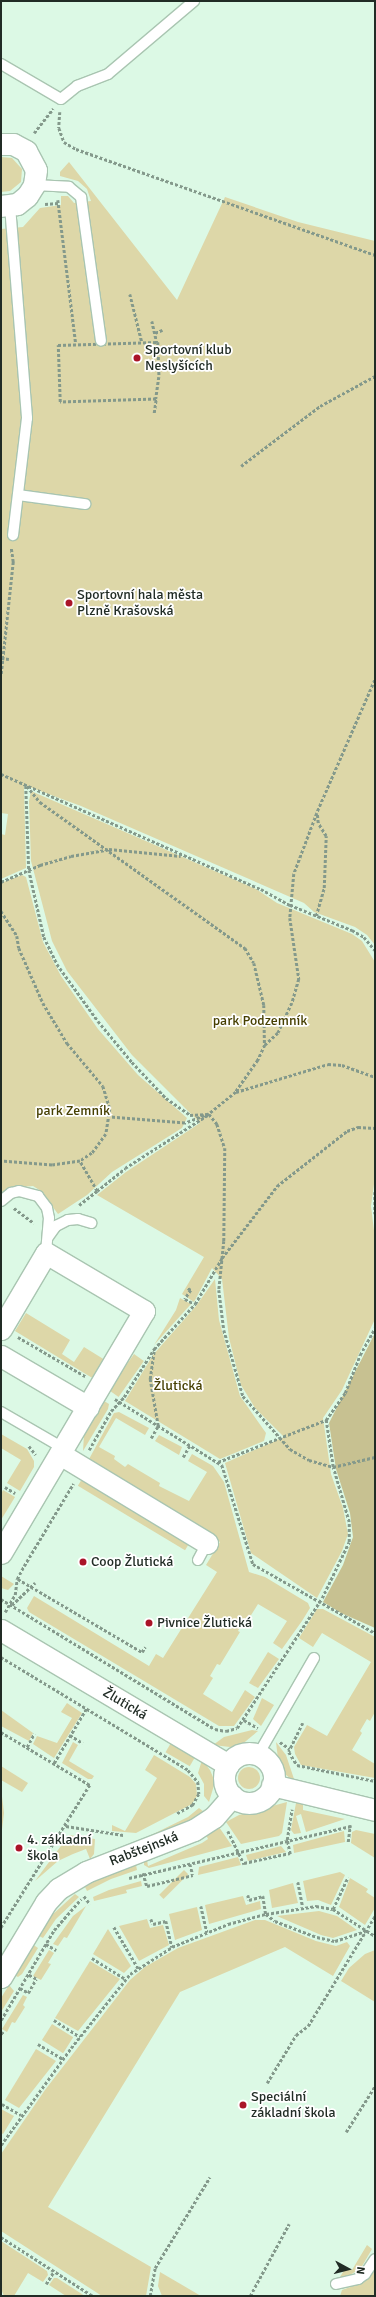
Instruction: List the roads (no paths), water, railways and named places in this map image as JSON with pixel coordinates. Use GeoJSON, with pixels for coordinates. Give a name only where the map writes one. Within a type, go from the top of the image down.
{"type":"FeatureCollection","features":[{"type":"Feature","properties":{"kind":"street"},"geometry":{"type":"LineString","coordinates":[[1,144],[20,147],[31,157],[36,170],[34,185],[23,201],[6,206]]}},
{"type":"Feature","properties":{"kind":"street"},"geometry":{"type":"LineString","coordinates":[[1,1554],[144,1311],[47,1245],[8,1302],[2,1328]]}},
{"type":"Feature","properties":{"kind":"street"},"geometry":{"type":"LineString","coordinates":[[1,1356],[88,1407]]}},
{"type":"Feature","properties":{"kind":"street"},"geometry":{"type":"LineString","coordinates":[[61,1451],[82,1468],[202,1551]]}},
{"type":"Feature","properties":{"kind":"street","name":"Žlutická"},"geometry":{"type":"LineString","coordinates":[[3,1622],[228,1765]]}},
{"type":"Feature","properties":{"kind":"street"},"geometry":{"type":"LineString","coordinates":[[241,1754],[258,1755],[271,1767],[272,1786],[265,1796],[258,1801],[244,1802],[232,1796],[224,1781],[228,1765],[241,1754]]}},
{"type":"Feature","properties":{"kind":"street"},"geometry":{"type":"LineString","coordinates":[[272,1786],[375,1810]]}},
{"type":"Feature","properties":{"kind":"street","name":"Rabštejnská"},"geometry":{"type":"LineString","coordinates":[[1,1977],[46,1902],[58,1889],[86,1872],[194,1830],[214,1817],[232,1796]]}},
{"type":"Feature","properties":{"kind":"lane"},"geometry":{"type":"LineString","coordinates":[[1,64],[61,99],[77,86],[108,74],[194,1]]}},
{"type":"Feature","properties":{"kind":"lane"},"geometry":{"type":"LineString","coordinates":[[34,185],[69,187],[81,197],[101,341]]}},
{"type":"Feature","properties":{"kind":"lane"},"geometry":{"type":"LineString","coordinates":[[6,206],[26,401],[26,428],[12,540]]}},
{"type":"Feature","properties":{"kind":"lane"},"geometry":{"type":"LineString","coordinates":[[18,495],[85,504]]}},
{"type":"Feature","properties":{"kind":"lane"},"geometry":{"type":"LineString","coordinates":[[1,1202],[11,1193],[19,1191],[38,1196],[47,1208],[47,1245]]}},
{"type":"Feature","properties":{"kind":"lane"},"geometry":{"type":"LineString","coordinates":[[47,1245],[56,1226],[68,1220],[78,1219],[92,1223]]}},
{"type":"Feature","properties":{"kind":"lane"},"geometry":{"type":"LineString","coordinates":[[1,1412],[61,1451]]}},
{"type":"Feature","properties":{"kind":"lane"},"geometry":{"type":"LineString","coordinates":[[258,1755],[314,1658]]}},
{"type":"Feature","properties":{"kind":"lane"},"geometry":{"type":"LineString","coordinates":[[336,2284],[358,2279],[365,2274],[375,2259]]}},
{"type":"Feature","properties":{"kind":"place","name":"Sportovní klub Neslyšících"},"geometry":{"type":"Point","coordinates":[137,358]}},
{"type":"Feature","properties":{"kind":"place","name":"Sportovní hala města Plzně Krašovská"},"geometry":{"type":"Point","coordinates":[69,603]}},
{"type":"Feature","properties":{"kind":"place","name":"Coop Žlutická"},"geometry":{"type":"Point","coordinates":[83,1562]}},
{"type":"Feature","properties":{"kind":"place","name":"Pivnice Žlutická"},"geometry":{"type":"Point","coordinates":[149,1623]}},
{"type":"Feature","properties":{"kind":"place","name":"4. základní škola"},"geometry":{"type":"Point","coordinates":[19,1848]}},
{"type":"Feature","properties":{"kind":"place","name":"Speciální základní škola"},"geometry":{"type":"Point","coordinates":[243,2105]}},
{"type":"Feature","properties":{"kind":"park label","name":"park Podzemník"},"geometry":{"type":"Point","coordinates":[260,1021]}},
{"type":"Feature","properties":{"kind":"park label","name":"park Zemník"},"geometry":{"type":"Point","coordinates":[73,1111]}}]}
